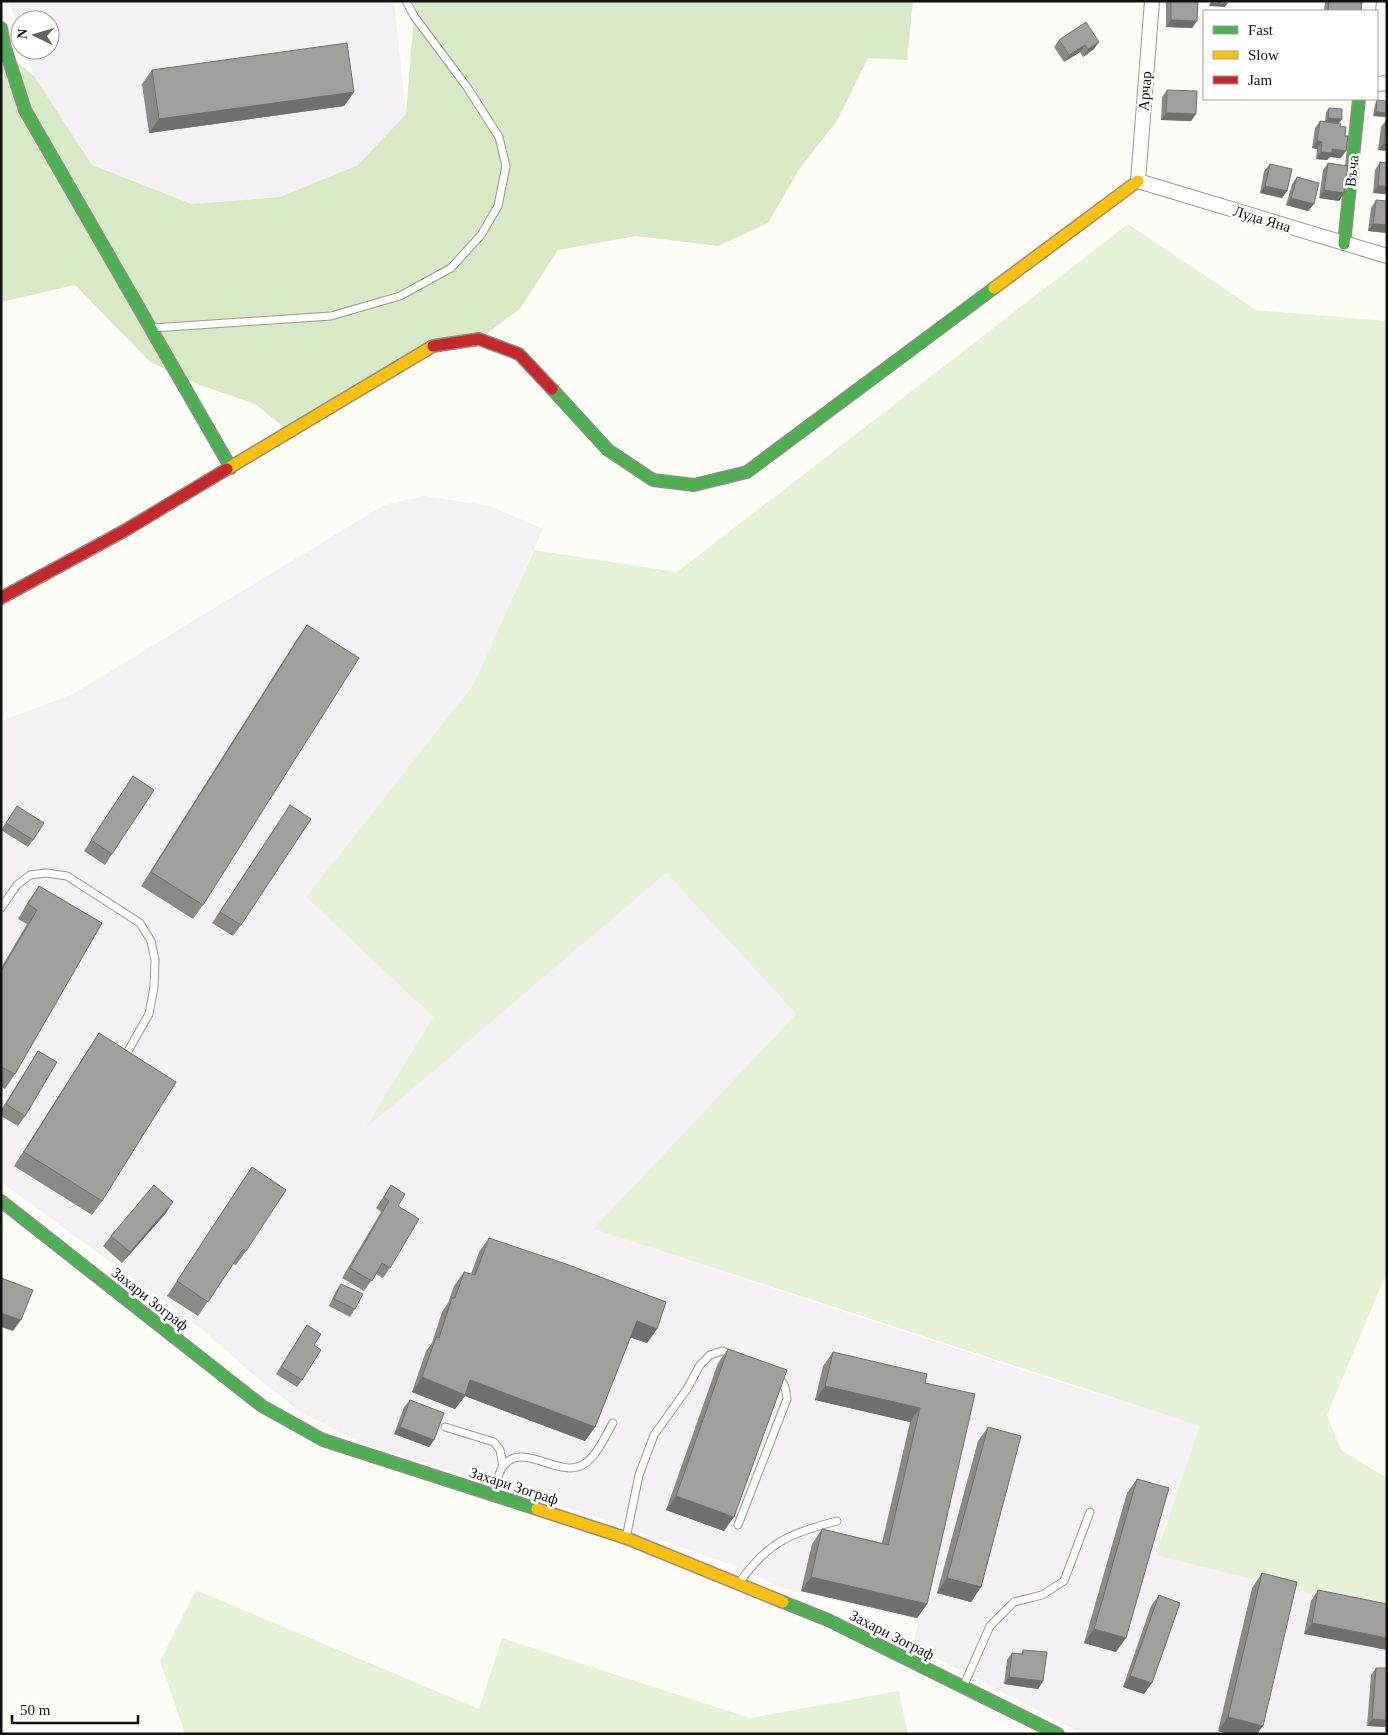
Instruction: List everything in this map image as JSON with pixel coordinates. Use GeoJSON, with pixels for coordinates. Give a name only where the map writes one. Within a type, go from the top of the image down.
{"type":"FeatureCollection","features":[{"type":"Feature","properties":{"kind":"street","name":"Арчар"},"geometry":{"type":"LineString","coordinates":[[1138,181],[1152,1]]}},
{"type":"Feature","properties":{"kind":"street"},"geometry":{"type":"LineString","coordinates":[[1,28],[5,48],[25,110],[231,468]]}},
{"type":"Feature","properties":{"kind":"street","name":"Въча"},"geometry":{"type":"LineString","coordinates":[[1344,244],[1359,100]]}},
{"type":"Feature","properties":{"kind":"street"},"geometry":{"type":"LineString","coordinates":[[1,598],[124,532],[435,345],[479,339],[519,354],[608,450],[653,480],[694,485],[747,472],[1138,181]]}},
{"type":"Feature","properties":{"kind":"street","name":"Луда Яна"},"geometry":{"type":"LineString","coordinates":[[1138,181],[1387,256]]}},
{"type":"Feature","properties":{"kind":"street","name":"Захари Зограф"},"geometry":{"type":"LineString","coordinates":[[1,1201],[262,1406],[323,1440],[626,1538],[828,1620],[1052,1732]]}},
{"type":"Feature","properties":{"kind":"lane"},"geometry":{"type":"LineString","coordinates":[[151,328],[331,316],[400,296],[451,268],[481,236],[498,206],[506,166],[499,138],[467,86],[414,16],[406,1]]}},
{"type":"Feature","properties":{"kind":"lane"},"geometry":{"type":"LineString","coordinates":[[1,908],[17,885],[30,875],[46,873],[67,876],[140,923],[151,941],[155,960],[154,987],[149,1014],[122,1062]]}},
{"type":"Feature","properties":{"kind":"lane"},"geometry":{"type":"LineString","coordinates":[[626,1538],[639,1476],[654,1435],[687,1389],[700,1365],[710,1356],[722,1351],[744,1360]]}},
{"type":"Feature","properties":{"kind":"lane"},"geometry":{"type":"LineString","coordinates":[[738,1526],[787,1399],[786,1388],[780,1378],[771,1374]]}},
{"type":"Feature","properties":{"kind":"lane"},"geometry":{"type":"LineString","coordinates":[[503,1466],[510,1461],[528,1457],[562,1468],[582,1466],[591,1459],[613,1423]]}},
{"type":"Feature","properties":{"kind":"lane"},"geometry":{"type":"LineString","coordinates":[[445,1427],[494,1442],[500,1450],[503,1466],[493,1496]]}},
{"type":"Feature","properties":{"kind":"lane"},"geometry":{"type":"LineString","coordinates":[[963,1687],[990,1626],[1014,1602],[1042,1595],[1064,1581],[1090,1512]]}},
{"type":"Feature","properties":{"kind":"lane"},"geometry":{"type":"LineString","coordinates":[[739,1584],[752,1565],[774,1545],[802,1530],[837,1521]]}},
{"type":"Feature","properties":{"kind":"shaded area"},"geometry":{"type":"Polygon","coordinates":[[[9,1],[394,1],[406,114],[358,165],[280,197],[192,204],[92,165],[34,76],[28,60],[60,60],[60,10],[12,10],[9,1]]]}},
{"type":"Feature","properties":{"kind":"shaded area"},"geometry":{"type":"Polygon","coordinates":[[[424,496],[490,506],[543,529],[473,685],[306,897],[433,1017],[365,1129],[387,1111],[385,1108],[666,873],[796,1014],[593,1229],[1013,1367],[1201,1426],[1156,1554],[1387,1613],[1387,1720],[1385,1734],[1083,1734],[913,1646],[919,1620],[782,1588],[740,1568],[591,1515],[377,1448],[342,1433],[299,1411],[249,1371],[203,1330],[1,1182],[1,721],[71,695],[384,505],[424,496]]]}},
{"type":"Feature","properties":{"kind":"green space"},"geometry":{"type":"Polygon","coordinates":[[[415,1],[913,1],[907,60],[868,58],[837,121],[800,168],[768,223],[718,246],[636,236],[558,250],[520,309],[479,339],[435,345],[290,432],[255,404],[200,385],[150,362],[75,285],[1,302],[1,49],[10,56],[10,60],[14,60],[34,76],[92,165],[192,204],[280,197],[358,165],[406,114],[415,1]]]}},
{"type":"Feature","properties":{"kind":"green space"},"geometry":{"type":"Polygon","coordinates":[[[1128,224],[1256,310],[1387,321],[1387,1272],[1327,1415],[1341,1450],[1387,1478],[1387,1613],[1156,1555],[1200,1426],[593,1229],[796,1014],[666,873],[364,1130],[433,1017],[306,897],[473,685],[534,550],[677,572],[1128,224]]]}},
{"type":"Feature","properties":{"kind":"green space"},"geometry":{"type":"Polygon","coordinates":[[[196,1590],[479,1709],[502,1638],[750,1718],[899,1691],[908,1734],[185,1734],[160,1661],[196,1590]]]}},
{"type":"Feature","properties":{"kind":"building"},"geometry":{"type":"Polygon","coordinates":[[[1171,1],[1198,1],[1197,21],[1171,20],[1171,1]]]}},
{"type":"Feature","properties":{"kind":"building"},"geometry":{"type":"Polygon","coordinates":[[[1211,1],[1227,1],[1227,4],[1211,1]]]}},
{"type":"Feature","properties":{"kind":"building"},"geometry":{"type":"Polygon","coordinates":[[[1329,1],[1362,1],[1361,10],[1328,10],[1329,1]]]}},
{"type":"Feature","properties":{"kind":"building"},"geometry":{"type":"Polygon","coordinates":[[[1086,22],[1099,42],[1088,49],[1085,45],[1069,55],[1059,40],[1086,22]]]}},
{"type":"Feature","properties":{"kind":"building"},"geometry":{"type":"Polygon","coordinates":[[[347,43],[354,92],[159,119],[152,70],[347,43]]]}},
{"type":"Feature","properties":{"kind":"building"},"geometry":{"type":"Polygon","coordinates":[[[1167,90],[1197,91],[1196,114],[1166,113],[1167,90]]]}},
{"type":"Feature","properties":{"kind":"building"},"geometry":{"type":"Polygon","coordinates":[[[1377,100],[1387,101],[1387,113],[1376,112],[1377,100]]]}},
{"type":"Feature","properties":{"kind":"building"},"geometry":{"type":"Polygon","coordinates":[[[1329,108],[1342,109],[1342,119],[1328,118],[1329,108]]]}},
{"type":"Feature","properties":{"kind":"building"},"geometry":{"type":"Polygon","coordinates":[[[1386,120],[1387,143],[1384,143],[1386,120]]]}},
{"type":"Feature","properties":{"kind":"building"},"geometry":{"type":"Polygon","coordinates":[[[1320,121],[1341,124],[1340,126],[1346,127],[1345,136],[1348,136],[1346,151],[1332,149],[1332,153],[1321,152],[1322,142],[1317,141],[1320,121]]]}},
{"type":"Feature","properties":{"kind":"building"},"geometry":{"type":"Polygon","coordinates":[[[1380,162],[1387,163],[1387,186],[1378,186],[1380,162]]]}},
{"type":"Feature","properties":{"kind":"building"},"geometry":{"type":"Polygon","coordinates":[[[1328,163],[1348,166],[1344,193],[1324,190],[1328,163]]]}},
{"type":"Feature","properties":{"kind":"building"},"geometry":{"type":"Polygon","coordinates":[[[1270,164],[1292,169],[1287,191],[1265,186],[1270,164]]]}},
{"type":"Feature","properties":{"kind":"building"},"geometry":{"type":"Polygon","coordinates":[[[1297,177],[1319,183],[1314,204],[1291,198],[1297,177]]]}},
{"type":"Feature","properties":{"kind":"building"},"geometry":{"type":"Polygon","coordinates":[[[1376,200],[1387,201],[1387,225],[1373,224],[1376,200]]]}},
{"type":"Feature","properties":{"kind":"building"},"geometry":{"type":"Polygon","coordinates":[[[307,625],[359,658],[203,905],[151,872],[307,625]]]}},
{"type":"Feature","properties":{"kind":"building"},"geometry":{"type":"Polygon","coordinates":[[[133,776],[154,790],[112,854],[91,840],[133,776]]]}},
{"type":"Feature","properties":{"kind":"building"},"geometry":{"type":"Polygon","coordinates":[[[290,805],[311,819],[241,925],[220,912],[290,805]]]}},
{"type":"Feature","properties":{"kind":"building"},"geometry":{"type":"Polygon","coordinates":[[[17,806],[44,823],[33,840],[6,823],[17,806]]]}},
{"type":"Feature","properties":{"kind":"building"},"geometry":{"type":"Polygon","coordinates":[[[39,886],[102,923],[15,1074],[1,1067],[1,971],[37,910],[28,904],[39,886]]]}},
{"type":"Feature","properties":{"kind":"building"},"geometry":{"type":"Polygon","coordinates":[[[99,1033],[176,1082],[102,1201],[24,1152],[99,1033]]]}},
{"type":"Feature","properties":{"kind":"building"},"geometry":{"type":"Polygon","coordinates":[[[38,1051],[57,1062],[25,1116],[6,1104],[38,1051]]]}},
{"type":"Feature","properties":{"kind":"building"},"geometry":{"type":"Polygon","coordinates":[[[252,1167],[286,1190],[246,1251],[243,1249],[208,1302],[177,1281],[252,1167]]]}},
{"type":"Feature","properties":{"kind":"building"},"geometry":{"type":"Polygon","coordinates":[[[154,1185],[173,1202],[130,1252],[111,1236],[154,1185]]]}},
{"type":"Feature","properties":{"kind":"building"},"geometry":{"type":"Polygon","coordinates":[[[391,1185],[405,1194],[398,1206],[419,1219],[390,1268],[382,1263],[372,1281],[350,1268],[389,1201],[384,1197],[391,1185]]]}},
{"type":"Feature","properties":{"kind":"building"},"geometry":{"type":"Polygon","coordinates":[[[489,1238],[566,1264],[666,1302],[657,1329],[637,1321],[595,1427],[470,1380],[465,1395],[422,1377],[436,1337],[439,1338],[452,1298],[455,1298],[464,1272],[475,1275],[489,1238]]]}},
{"type":"Feature","properties":{"kind":"building"},"geometry":{"type":"Polygon","coordinates":[[[1,1278],[33,1290],[21,1320],[1,1313],[1,1278]]]}},
{"type":"Feature","properties":{"kind":"building"},"geometry":{"type":"Polygon","coordinates":[[[341,1284],[363,1294],[355,1309],[334,1299],[341,1284]]]}},
{"type":"Feature","properties":{"kind":"building"},"geometry":{"type":"Polygon","coordinates":[[[307,1325],[321,1334],[314,1345],[321,1350],[302,1380],[281,1367],[307,1325]]]}},
{"type":"Feature","properties":{"kind":"building"},"geometry":{"type":"Polygon","coordinates":[[[728,1349],[787,1370],[734,1517],[676,1496],[728,1349]]]}},
{"type":"Feature","properties":{"kind":"building"},"geometry":{"type":"Polygon","coordinates":[[[833,1352],[927,1374],[925,1383],[975,1394],[927,1604],[811,1577],[822,1529],[888,1545],[920,1408],[825,1386],[833,1352]]]}},
{"type":"Feature","properties":{"kind":"building"},"geometry":{"type":"Polygon","coordinates":[[[410,1400],[444,1413],[434,1440],[400,1427],[410,1400]]]}},
{"type":"Feature","properties":{"kind":"building"},"geometry":{"type":"Polygon","coordinates":[[[988,1427],[1021,1436],[981,1587],[947,1578],[988,1427]]]}},
{"type":"Feature","properties":{"kind":"building"},"geometry":{"type":"Polygon","coordinates":[[[1137,1479],[1169,1488],[1126,1638],[1094,1629],[1137,1479]]]}},
{"type":"Feature","properties":{"kind":"building"},"geometry":{"type":"Polygon","coordinates":[[[1262,1573],[1297,1582],[1263,1726],[1228,1717],[1262,1573]]]}},
{"type":"Feature","properties":{"kind":"building"},"geometry":{"type":"Polygon","coordinates":[[[1318,1590],[1387,1604],[1387,1638],[1312,1623],[1318,1590]]]}},
{"type":"Feature","properties":{"kind":"building"},"geometry":{"type":"Polygon","coordinates":[[[1159,1595],[1180,1603],[1152,1683],[1130,1676],[1159,1595]]]}},
{"type":"Feature","properties":{"kind":"building"},"geometry":{"type":"Polygon","coordinates":[[[1023,1650],[1047,1652],[1043,1681],[1009,1677],[1012,1653],[1023,1654],[1023,1650]]]}},
{"type":"Feature","properties":{"kind":"building"},"geometry":{"type":"Polygon","coordinates":[[[1376,1668],[1387,1668],[1387,1720],[1372,1719],[1376,1668]]]}},
{"type":"Feature","properties":{"kind":"traffic: fast"},"geometry":{"type":"LineString","coordinates":[[1,28],[5,48],[25,110],[231,468]]}},
{"type":"Feature","properties":{"kind":"traffic: fast"},"geometry":{"type":"LineString","coordinates":[[1344,244],[1359,100]]}},
{"type":"Feature","properties":{"kind":"traffic: fast"},"geometry":{"type":"LineString","coordinates":[[552,389],[608,450],[653,480],[694,485],[747,472],[994,288]]}},
{"type":"Feature","properties":{"kind":"traffic: fast"},"geometry":{"type":"LineString","coordinates":[[1,1201],[262,1406],[323,1440],[537,1509]]}},
{"type":"Feature","properties":{"kind":"traffic: fast"},"geometry":{"type":"LineString","coordinates":[[783,1602],[828,1620],[1058,1734]]}},
{"type":"Feature","properties":{"kind":"traffic: slow"},"geometry":{"type":"LineString","coordinates":[[994,288],[1138,181]]}},
{"type":"Feature","properties":{"kind":"traffic: slow"},"geometry":{"type":"LineString","coordinates":[[227,469],[433,346]]}},
{"type":"Feature","properties":{"kind":"traffic: slow"},"geometry":{"type":"LineString","coordinates":[[537,1509],[626,1538],[783,1602]]}},
{"type":"Feature","properties":{"kind":"traffic: jam"},"geometry":{"type":"LineString","coordinates":[[433,346],[479,339],[519,354],[552,389]]}},
{"type":"Feature","properties":{"kind":"traffic: jam"},"geometry":{"type":"LineString","coordinates":[[1,598],[124,531],[227,469]]}}]}
